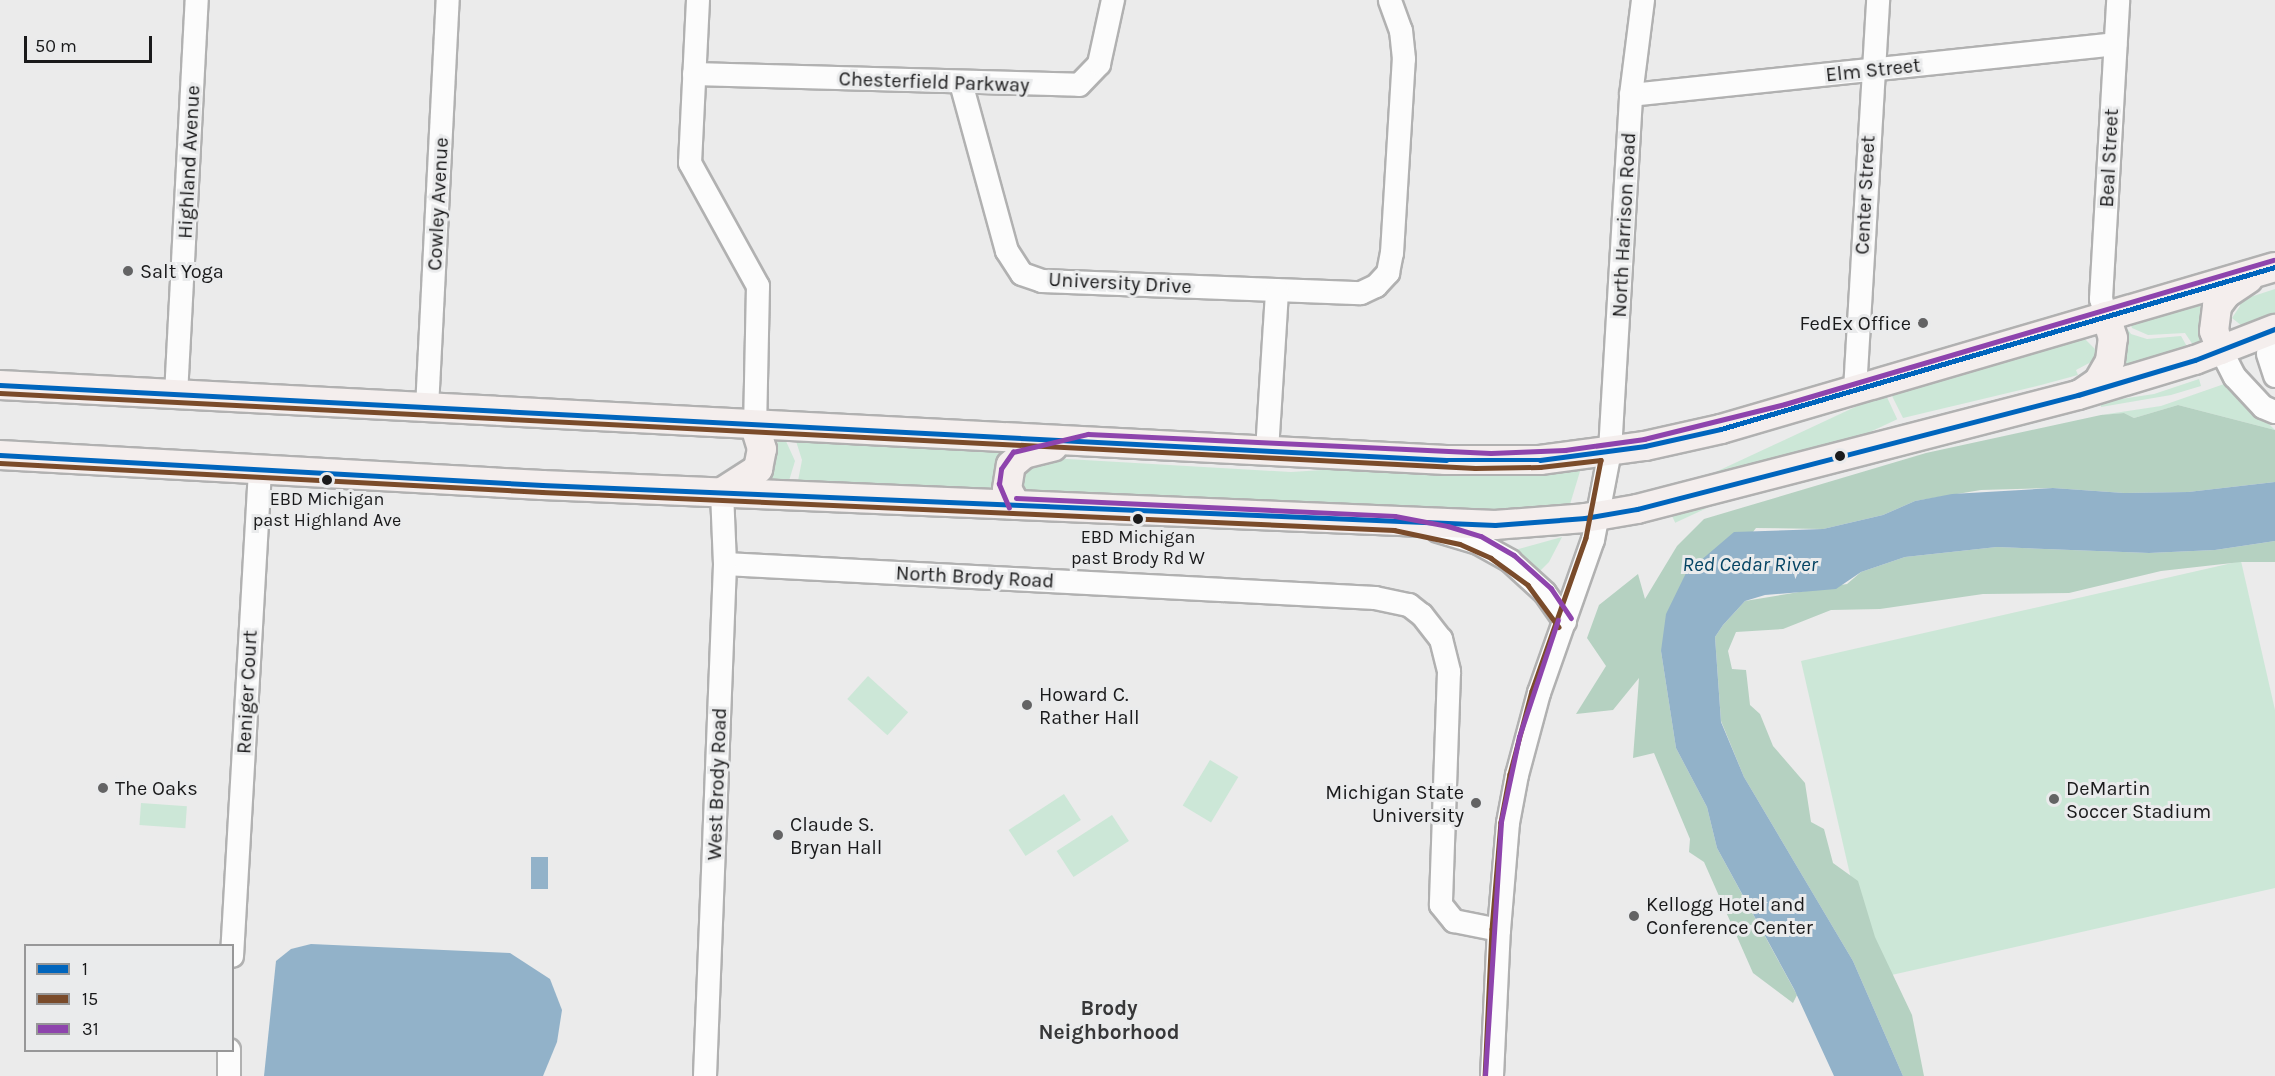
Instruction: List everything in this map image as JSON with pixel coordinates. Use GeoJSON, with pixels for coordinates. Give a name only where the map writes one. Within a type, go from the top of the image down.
{"type":"FeatureCollection","features":[{"type":"Feature","properties":{"kind":"main road"},"geometry":{"type":"LineString","coordinates":[[0,385],[755,426],[1491,461],[1610,451],[1710,432],[2270,268]]}},
{"type":"Feature","properties":{"kind":"main road"},"geometry":{"type":"LineString","coordinates":[[2221,350],[2214,331],[2217,306],[2226,294],[2270,268]]}},
{"type":"Feature","properties":{"kind":"main road"},"geometry":{"type":"LineString","coordinates":[[2078,395],[2098,382],[2110,362],[2113,338],[2106,316]]}},
{"type":"Feature","properties":{"kind":"main road"},"geometry":{"type":"LineString","coordinates":[[0,456],[722,492],[1395,523],[1495,525],[1599,516],[2078,395],[2221,350],[2274,329]]}},
{"type":"Feature","properties":{"kind":"main road"},"geometry":{"type":"LineString","coordinates":[[722,492],[758,469],[762,450],[755,426]]}},
{"type":"Feature","properties":{"kind":"main road"},"geometry":{"type":"LineString","coordinates":[[1016,505],[1006,484],[1008,471],[1018,457],[1090,441]]}},
{"type":"Feature","properties":{"kind":"street","name":"Highland Avenue"},"geometry":{"type":"LineString","coordinates":[[176,395],[197,0]]}},
{"type":"Feature","properties":{"kind":"street","name":"Cowley Avenue"},"geometry":{"type":"LineString","coordinates":[[427,408],[448,0]]}},
{"type":"Feature","properties":{"kind":"street"},"geometry":{"type":"LineString","coordinates":[[698,0],[689,153],[693,173],[758,286],[755,426]]}},
{"type":"Feature","properties":{"kind":"street","name":"Chesterfield Parkway"},"geometry":{"type":"LineString","coordinates":[[694,74],[1079,85],[1099,64],[1113,0]]}},
{"type":"Feature","properties":{"kind":"street","name":"University Drive"},"geometry":{"type":"LineString","coordinates":[[961,83],[1007,251],[1022,274],[1042,281],[1361,293],[1376,286],[1388,273],[1404,59],[1401,31],[1390,0]]}},
{"type":"Feature","properties":{"kind":"street","name":"North Harrison Road"},"geometry":{"type":"LineString","coordinates":[[1491,1076],[1498,930],[1517,775],[1539,693],[1565,622],[1599,516],[1610,451],[1631,95],[1643,0]]}},
{"type":"Feature","properties":{"kind":"street","name":"Center Street"},"geometry":{"type":"LineString","coordinates":[[1855,390],[1872,70],[1878,0]]}},
{"type":"Feature","properties":{"kind":"street","name":"Beal Street"},"geometry":{"type":"LineString","coordinates":[[2106,316],[2101,299],[2118,0]]}},
{"type":"Feature","properties":{"kind":"street","name":"Elm Street"},"geometry":{"type":"LineString","coordinates":[[1631,95],[2115,44]]}},
{"type":"Feature","properties":{"kind":"street"},"geometry":{"type":"LineString","coordinates":[[1267,451],[1277,290]]}},
{"type":"Feature","properties":{"kind":"street"},"geometry":{"type":"LineString","coordinates":[[2274,329],[2268,354],[2275,376]]}},
{"type":"Feature","properties":{"kind":"street"},"geometry":{"type":"LineString","coordinates":[[2221,350],[2235,377],[2263,407],[2275,412]]}},
{"type":"Feature","properties":{"kind":"street","name":"Reniger Court"},"geometry":{"type":"LineString","coordinates":[[233,944],[260,470]]}},
{"type":"Feature","properties":{"kind":"street","name":"West Brody Road"},"geometry":{"type":"LineString","coordinates":[[705,1076],[725,564],[722,492]]}},
{"type":"Feature","properties":{"kind":"street"},"geometry":{"type":"LineString","coordinates":[[1395,523],[1462,537],[1495,551],[1533,580],[1565,622]]}},
{"type":"Feature","properties":{"kind":"street","name":"North Brody Road"},"geometry":{"type":"LineString","coordinates":[[725,564],[1375,598],[1409,605],[1433,626],[1441,639],[1449,672],[1441,905],[1454,921],[1498,930]]}},
{"type":"Feature","properties":{"kind":"street"},"geometry":{"type":"LineString","coordinates":[[229,1052],[229,1076]]}},
{"type":"Feature","properties":{"kind":"green space"},"geometry":{"type":"Polygon","coordinates":[[[2275,289],[2275,318],[2242,326],[2232,318],[2240,306],[2238,301],[2275,289]]]}},
{"type":"Feature","properties":{"kind":"green space"},"geometry":{"type":"Polygon","coordinates":[[[2200,303],[2206,341],[2195,348],[2185,333],[2148,335],[2132,328],[2129,322],[2200,303]]]}},
{"type":"Feature","properties":{"kind":"green space"},"geometry":{"type":"Polygon","coordinates":[[[2124,324],[2131,334],[2147,339],[2181,336],[2189,350],[2124,367],[2124,324]]]}},
{"type":"Feature","properties":{"kind":"green space"},"geometry":{"type":"Polygon","coordinates":[[[2085,339],[2096,350],[2093,361],[2076,370],[2078,375],[1903,418],[1890,392],[2064,341],[2085,339]]]}},
{"type":"Feature","properties":{"kind":"green space"},"geometry":{"type":"Polygon","coordinates":[[[2199,379],[2201,386],[2171,395],[2101,407],[2101,402],[2154,394],[2199,379]]]}},
{"type":"Feature","properties":{"kind":"green space"},"geometry":{"type":"Polygon","coordinates":[[[2227,383],[2275,430],[2178,405],[2134,418],[2124,413],[2101,415],[2161,406],[2227,383]]]}},
{"type":"Feature","properties":{"kind":"green space"},"geometry":{"type":"Polygon","coordinates":[[[1885,393],[1897,419],[1675,523],[1663,497],[1885,393]]]}},
{"type":"Feature","properties":{"kind":"green space"},"geometry":{"type":"Polygon","coordinates":[[[2178,405],[2275,430],[2275,482],[2188,492],[2124,493],[2053,488],[1981,490],[1915,501],[1883,515],[1823,529],[1756,528],[1661,651],[1676,748],[1707,807],[1717,848],[1797,995],[1793,1003],[1753,973],[1704,862],[1689,852],[1690,839],[1654,753],[1633,758],[1639,678],[1613,710],[1576,714],[1606,666],[1587,638],[1599,605],[1638,574],[1645,599],[1677,546],[1704,519],[1926,453],[2101,415],[2124,413],[2134,418],[2178,405]]]}},
{"type":"Feature","properties":{"kind":"green space"},"geometry":{"type":"Polygon","coordinates":[[[795,438],[1008,449],[995,494],[797,486],[802,460],[795,438]]]}},
{"type":"Feature","properties":{"kind":"green space"},"geometry":{"type":"Polygon","coordinates":[[[778,439],[785,439],[795,461],[788,484],[771,481],[778,439]]]}},
{"type":"Feature","properties":{"kind":"green space"},"geometry":{"type":"Polygon","coordinates":[[[1050,458],[1291,472],[1371,467],[1581,468],[1568,511],[1533,514],[1028,496],[1022,489],[1027,469],[1050,458]]]}},
{"type":"Feature","properties":{"kind":"green space"},"geometry":{"type":"Polygon","coordinates":[[[1562,537],[1549,562],[1539,572],[1511,551],[1562,537]]]}},
{"type":"Feature","properties":{"kind":"green space"},"geometry":{"type":"Polygon","coordinates":[[[2275,541],[2275,562],[2241,562],[2161,571],[2069,593],[1983,594],[1880,609],[1831,610],[1783,629],[1736,632],[1728,651],[1732,669],[1746,670],[1750,705],[1760,714],[1773,746],[1805,783],[1811,822],[1824,829],[1833,863],[1858,881],[1875,937],[1912,1015],[1924,1076],[1903,1076],[1853,961],[1744,777],[1721,721],[1715,637],[1723,625],[1745,601],[1847,584],[1861,572],[1905,557],[1997,547],[2149,553],[2215,550],[2275,541]]]}},
{"type":"Feature","properties":{"kind":"green space","name":"DeMartin Soccer Stadium"},"geometry":{"type":"Polygon","coordinates":[[[2241,561],[2275,710],[2275,888],[1874,979],[1801,661],[2241,561]]]}},
{"type":"Feature","properties":{"kind":"green space"},"geometry":{"type":"Polygon","coordinates":[[[868,676],[908,712],[887,735],[847,699],[868,676]]]}},
{"type":"Feature","properties":{"kind":"green space"},"geometry":{"type":"Polygon","coordinates":[[[1210,760],[1238,777],[1211,822],[1183,805],[1210,760]]]}},
{"type":"Feature","properties":{"kind":"green space"},"geometry":{"type":"Polygon","coordinates":[[[1064,794],[1081,820],[1026,856],[1009,830],[1064,794]]]}},
{"type":"Feature","properties":{"kind":"green space"},"geometry":{"type":"Polygon","coordinates":[[[141,803],[187,806],[185,828],[139,825],[141,803]]]}},
{"type":"Feature","properties":{"kind":"green space"},"geometry":{"type":"Polygon","coordinates":[[[1112,815],[1129,841],[1074,877],[1057,851],[1112,815]]]}},
{"type":"Feature","properties":{"kind":"water","name":"Red Cedar River"},"geometry":{"type":"Polygon","coordinates":[[[2275,482],[2275,541],[2215,550],[2149,553],[1997,547],[1905,557],[1861,572],[1836,589],[1765,595],[1745,601],[1723,625],[1715,637],[1721,722],[1744,777],[1853,961],[1903,1076],[1834,1076],[1794,989],[1717,848],[1707,807],[1676,748],[1661,651],[1666,614],[1686,573],[1734,532],[1823,529],[1883,515],[1915,501],[1952,494],[2053,488],[2124,493],[2188,492],[2275,482]]]}},
{"type":"Feature","properties":{"kind":"water"},"geometry":{"type":"Polygon","coordinates":[[[531,857],[548,857],[548,889],[531,889],[531,857]]]}},
{"type":"Feature","properties":{"kind":"water"},"geometry":{"type":"Polygon","coordinates":[[[311,944],[510,953],[550,979],[562,1010],[557,1042],[543,1076],[264,1076],[276,961],[291,949],[311,944]]]}},
{"type":"Feature","properties":{"kind":"transit line","name":"31"},"geometry":{"type":"LineString","coordinates":[[1009,508],[999,484],[1001,469],[1013,452],[1088,434],[1491,453],[1565,450],[1644,439],[1785,404],[2273,260]]}},
{"type":"Feature","properties":{"kind":"transit line","name":"1"},"geometry":{"type":"LineString","coordinates":[[0,385],[1446,460],[1540,460],[1645,446],[1721,429],[2275,267]]}},
{"type":"Feature","properties":{"kind":"transit line","name":"1"},"geometry":{"type":"LineString","coordinates":[[0,455],[542,485],[1495,525],[1585,518],[1637,509],[2078,395],[2195,360],[2275,329]]}},
{"type":"Feature","properties":{"kind":"transit line","name":"15"},"geometry":{"type":"LineString","coordinates":[[0,393],[1475,468],[1540,467],[1601,460],[1586,538],[1532,691],[1510,774],[1501,822],[1492,929],[1485,1076]]}},
{"type":"Feature","properties":{"kind":"transit line","name":"15"},"geometry":{"type":"LineString","coordinates":[[0,463],[542,492],[1394,530],[1460,544],[1491,558],[1528,585],[1559,627]]}},
{"type":"Feature","properties":{"kind":"transit line","name":"31"},"geometry":{"type":"LineString","coordinates":[[1016,498],[1395,516],[1448,526],[1481,536],[1514,555],[1551,588],[1571,618]]}},
{"type":"Feature","properties":{"kind":"transit line","name":"31"},"geometry":{"type":"LineString","coordinates":[[1485,1076],[1501,822],[1519,737],[1558,620]]}},
{"type":"Feature","properties":{"kind":"place","name":"Salt Yoga"},"geometry":{"type":"Point","coordinates":[128,271]}},
{"type":"Feature","properties":{"kind":"place","name":"FedEx Office"},"geometry":{"type":"Point","coordinates":[1923,323]}},
{"type":"Feature","properties":{"kind":"place","name":"EBD Michigan past Highland Ave"},"geometry":{"type":"Point","coordinates":[327,480]}},
{"type":"Feature","properties":{"kind":"place","name":"EBD Michigan past Brody Rd W"},"geometry":{"type":"Point","coordinates":[1138,519]}},
{"type":"Feature","properties":{"kind":"place","name":"Howard C. Rather Hall"},"geometry":{"type":"Point","coordinates":[1027,705]}},
{"type":"Feature","properties":{"kind":"place","name":"The Oaks"},"geometry":{"type":"Point","coordinates":[103,788]}},
{"type":"Feature","properties":{"kind":"place","name":"DeMartin Soccer Stadium"},"geometry":{"type":"Point","coordinates":[2054,799]}},
{"type":"Feature","properties":{"kind":"place","name":"Michigan State University"},"geometry":{"type":"Point","coordinates":[1476,803]}},
{"type":"Feature","properties":{"kind":"place","name":"Claude S. Bryan Hall"},"geometry":{"type":"Point","coordinates":[778,835]}},
{"type":"Feature","properties":{"kind":"place","name":"Kellogg Hotel and Conference Center"},"geometry":{"type":"Point","coordinates":[1634,916]}},
{"type":"Feature","properties":{"kind":"district","name":"Brody Neighborhood"},"geometry":{"type":"Point","coordinates":[1109,1020]}}]}
